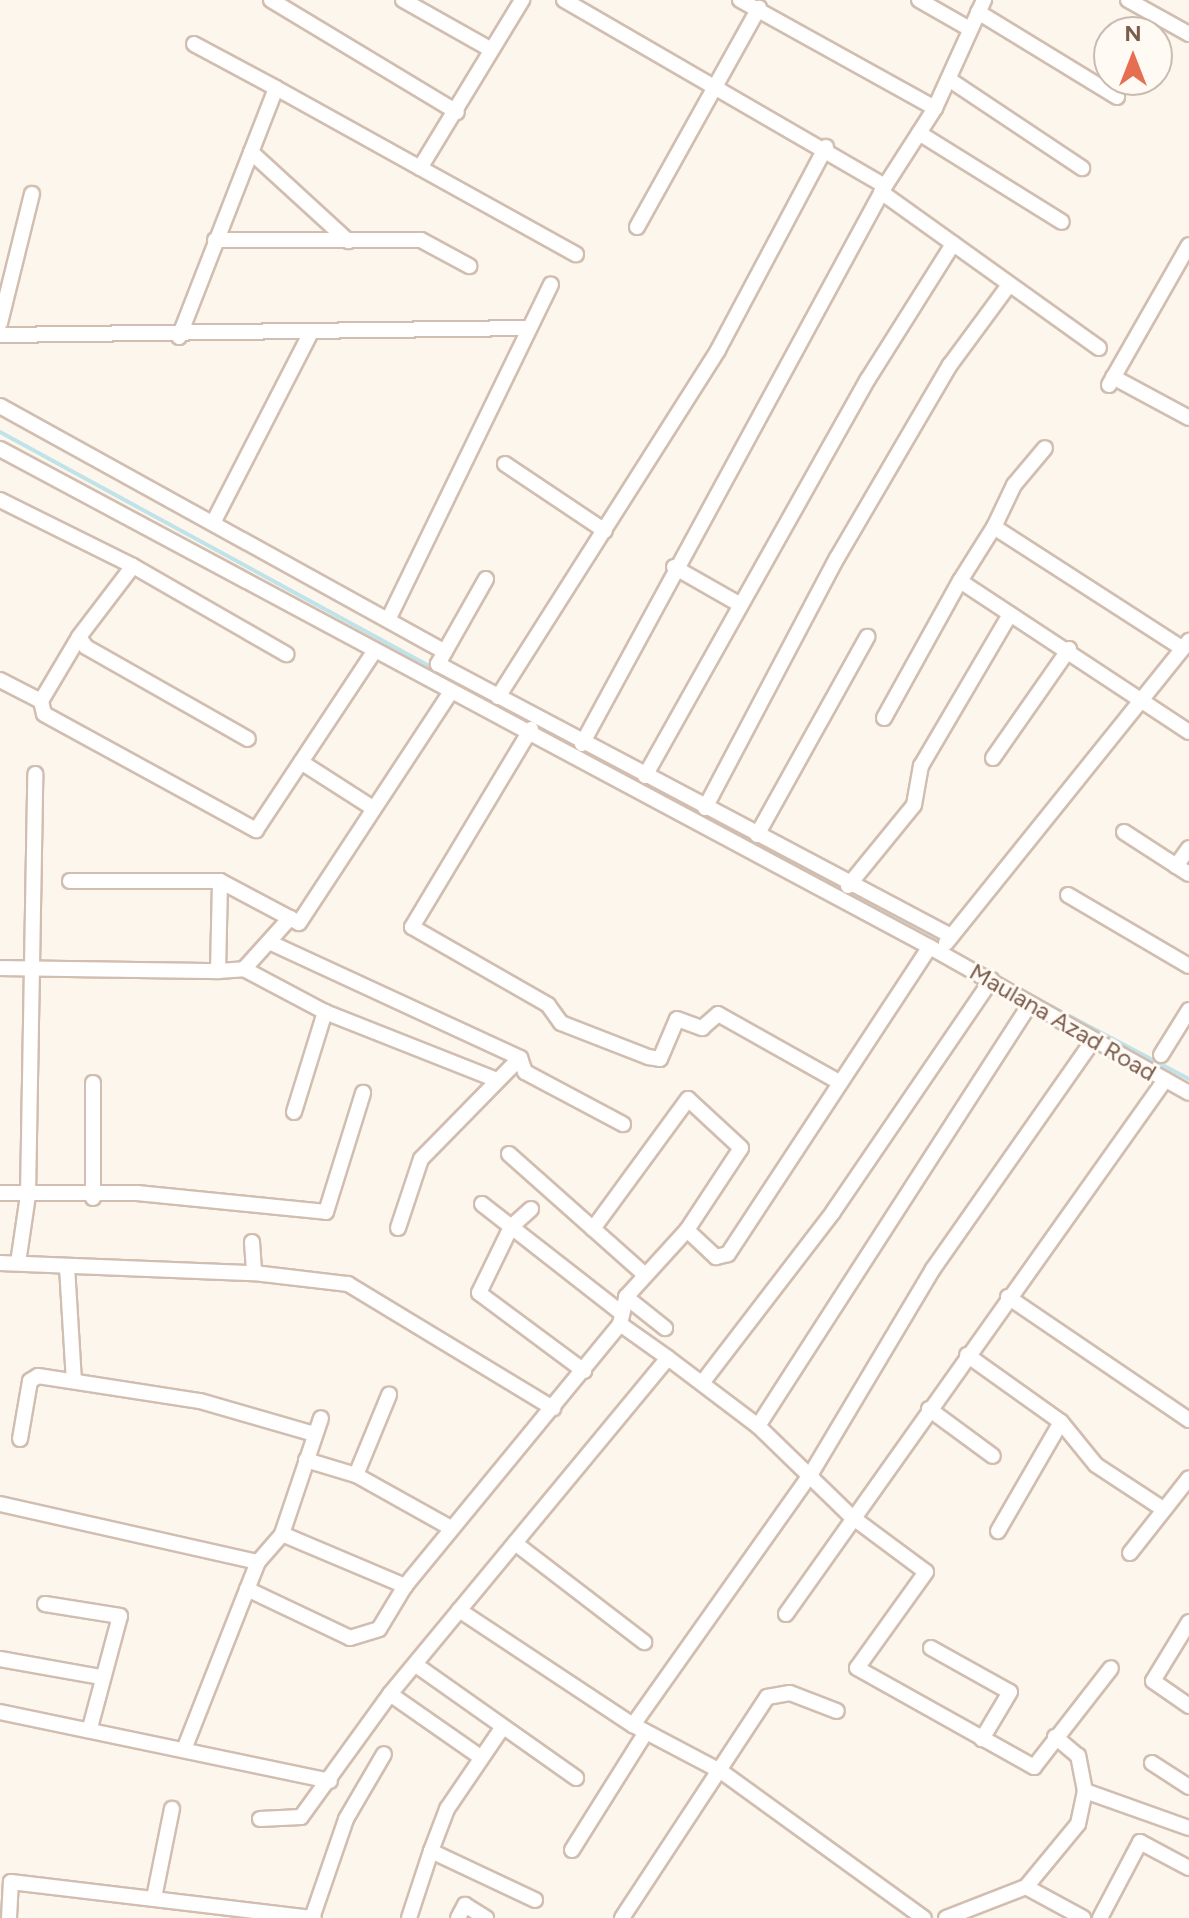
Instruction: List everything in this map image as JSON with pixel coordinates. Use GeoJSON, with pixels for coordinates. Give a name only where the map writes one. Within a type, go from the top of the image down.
{"type":"FeatureCollection","features":[{"type":"Feature","properties":{"kind":"street"},"geometry":{"type":"LineString","coordinates":[[271,0],[457,112]]}},
{"type":"Feature","properties":{"kind":"street"},"geometry":{"type":"LineString","coordinates":[[403,0],[490,49]]}},
{"type":"Feature","properties":{"kind":"street"},"geometry":{"type":"LineString","coordinates":[[420,168],[457,112],[490,49],[522,0]]}},
{"type":"Feature","properties":{"kind":"street"},"geometry":{"type":"LineString","coordinates":[[564,0],[826,147],[953,244],[1099,348]]}},
{"type":"Feature","properties":{"kind":"street"},"geometry":{"type":"LineString","coordinates":[[740,0],[935,108]]}},
{"type":"Feature","properties":{"kind":"street"},"geometry":{"type":"LineString","coordinates":[[919,0],[968,28]]}},
{"type":"Feature","properties":{"kind":"street"},"geometry":{"type":"LineString","coordinates":[[1128,0],[1187,28]]}},
{"type":"Feature","properties":{"kind":"street"},"geometry":{"type":"LineString","coordinates":[[582,744],[674,567],[883,189],[935,108],[950,80],[968,28],[981,6],[1117,97]]}},
{"type":"Feature","properties":{"kind":"street"},"geometry":{"type":"LineString","coordinates":[[637,227],[759,8]]}},
{"type":"Feature","properties":{"kind":"street"},"geometry":{"type":"LineString","coordinates":[[194,44],[576,254]]}},
{"type":"Feature","properties":{"kind":"street"},"geometry":{"type":"LineString","coordinates":[[950,80],[1082,168]]}},
{"type":"Feature","properties":{"kind":"street"},"geometry":{"type":"LineString","coordinates":[[179,337],[276,88]]}},
{"type":"Feature","properties":{"kind":"street"},"geometry":{"type":"LineString","coordinates":[[919,133],[1062,222]]}},
{"type":"Feature","properties":{"kind":"street"},"geometry":{"type":"LineString","coordinates":[[498,697],[718,350],[826,147]]}},
{"type":"Feature","properties":{"kind":"street"},"geometry":{"type":"LineString","coordinates":[[251,152],[348,241]]}},
{"type":"Feature","properties":{"kind":"street"},"geometry":{"type":"LineString","coordinates":[[0,323],[32,194]]}},
{"type":"Feature","properties":{"kind":"street"},"geometry":{"type":"LineString","coordinates":[[215,240],[421,240],[469,266]]}},
{"type":"Feature","properties":{"kind":"street"},"geometry":{"type":"LineString","coordinates":[[645,776],[739,604],[953,244]]}},
{"type":"Feature","properties":{"kind":"street"},"geometry":{"type":"LineString","coordinates":[[1188,251],[1111,381],[1189,418]]}},
{"type":"Feature","properties":{"kind":"street"},"geometry":{"type":"LineString","coordinates":[[388,620],[551,284]]}},
{"type":"Feature","properties":{"kind":"street"},"geometry":{"type":"LineString","coordinates":[[705,808],[837,558],[950,365],[1009,285]]}},
{"type":"Feature","properties":{"kind":"street"},"geometry":{"type":"LineString","coordinates":[[0,335],[309,336],[529,328]]}},
{"type":"Feature","properties":{"kind":"street"},"geometry":{"type":"LineString","coordinates":[[214,521],[309,336]]}},
{"type":"Feature","properties":{"kind":"street"},"geometry":{"type":"LineString","coordinates":[[0,406],[214,521],[445,652]]}},
{"type":"Feature","properties":{"kind":"street"},"geometry":{"type":"LineString","coordinates":[[884,718],[960,581],[994,527],[1014,485],[1045,448]]}},
{"type":"Feature","properties":{"kind":"street"},"geometry":{"type":"LineString","coordinates":[[0,449],[449,695],[531,729],[941,945]]}},
{"type":"Feature","properties":{"kind":"street"},"geometry":{"type":"LineString","coordinates":[[505,464],[605,531]]}},
{"type":"Feature","properties":{"kind":"street"},"geometry":{"type":"LineString","coordinates":[[0,500],[133,566],[286,654]]}},
{"type":"Feature","properties":{"kind":"street"},"geometry":{"type":"LineString","coordinates":[[687,1230],[716,1257],[728,1254],[839,1082],[941,945],[1185,644],[994,527]]}},
{"type":"Feature","properties":{"kind":"street"},"geometry":{"type":"LineString","coordinates":[[133,566],[79,637],[41,701],[44,714],[256,830],[374,652]]}},
{"type":"Feature","properties":{"kind":"street"},"geometry":{"type":"LineString","coordinates":[[674,567],[739,604]]}},
{"type":"Feature","properties":{"kind":"street"},"geometry":{"type":"LineString","coordinates":[[486,579],[438,664],[582,744],[757,835],[848,886],[941,945]]}},
{"type":"Feature","properties":{"kind":"street"},"geometry":{"type":"LineString","coordinates":[[960,581],[1069,649],[1189,732]]}},
{"type":"Feature","properties":{"kind":"street"},"geometry":{"type":"LineString","coordinates":[[848,886],[914,805],[921,766],[1010,614]]}},
{"type":"Feature","properties":{"kind":"street"},"geometry":{"type":"LineString","coordinates":[[79,637],[248,739]]}},
{"type":"Feature","properties":{"kind":"street"},"geometry":{"type":"LineString","coordinates":[[757,835],[867,637]]}},
{"type":"Feature","properties":{"kind":"street"},"geometry":{"type":"LineString","coordinates":[[993,758],[1069,649]]}},
{"type":"Feature","properties":{"kind":"street"},"geometry":{"type":"LineString","coordinates":[[0,680],[41,701]]}},
{"type":"Feature","properties":{"kind":"street"},"geometry":{"type":"LineString","coordinates":[[70,881],[220,881],[299,923],[449,695]]}},
{"type":"Feature","properties":{"kind":"street"},"geometry":{"type":"LineString","coordinates":[[531,729],[412,927],[548,1005],[561,1023],[648,1057],[660,1059],[677,1019],[702,1028],[718,1014],[839,1082]]}},
{"type":"Feature","properties":{"kind":"street"},"geometry":{"type":"LineString","coordinates":[[301,762],[373,808]]}},
{"type":"Feature","properties":{"kind":"street"},"geometry":{"type":"LineString","coordinates":[[18,1263],[28,1195],[35,774]]}},
{"type":"Feature","properties":{"kind":"street"},"geometry":{"type":"LineString","coordinates":[[1124,832],[1183,870],[1189,848]]}},
{"type":"Feature","properties":{"kind":"street"},"geometry":{"type":"LineString","coordinates":[[218,971],[220,881]]}},
{"type":"Feature","properties":{"kind":"street"},"geometry":{"type":"LineString","coordinates":[[1068,895],[1189,966]]}},
{"type":"Feature","properties":{"kind":"street"},"geometry":{"type":"LineString","coordinates":[[244,969],[290,918]]}},
{"type":"Feature","properties":{"kind":"street"},"geometry":{"type":"LineString","coordinates":[[269,942],[520,1058],[525,1072],[623,1124]]}},
{"type":"Feature","properties":{"kind":"street","name":"Maulana Azad Road"},"geometry":{"type":"LineString","coordinates":[[941,945],[1029,1006],[1189,1093]]}},
{"type":"Feature","properties":{"kind":"street"},"geometry":{"type":"LineString","coordinates":[[0,968],[244,969],[325,1012],[497,1080]]}},
{"type":"Feature","properties":{"kind":"street"},"geometry":{"type":"LineString","coordinates":[[702,1383],[833,1212],[991,980]]}},
{"type":"Feature","properties":{"kind":"street"},"geometry":{"type":"LineString","coordinates":[[758,1426],[1029,1006]]}},
{"type":"Feature","properties":{"kind":"street"},"geometry":{"type":"LineString","coordinates":[[1161,1055],[1189,1010]]}},
{"type":"Feature","properties":{"kind":"street"},"geometry":{"type":"LineString","coordinates":[[294,1112],[325,1012]]}},
{"type":"Feature","properties":{"kind":"street"},"geometry":{"type":"LineString","coordinates":[[572,1850],[639,1729],[812,1472],[933,1269],[1092,1042]]}},
{"type":"Feature","properties":{"kind":"street"},"geometry":{"type":"LineString","coordinates":[[398,1228],[421,1159],[520,1058]]}},
{"type":"Feature","properties":{"kind":"street"},"geometry":{"type":"LineString","coordinates":[[786,1614],[1008,1297],[1165,1080]]}},
{"type":"Feature","properties":{"kind":"street"},"geometry":{"type":"LineString","coordinates":[[93,1083],[93,1198]]}},
{"type":"Feature","properties":{"kind":"street"},"geometry":{"type":"LineString","coordinates":[[0,1193],[93,1198],[137,1193],[326,1212],[363,1093]]}},
{"type":"Feature","properties":{"kind":"street"},"geometry":{"type":"LineString","coordinates":[[247,1589],[362,1639],[379,1629],[405,1586],[451,1528],[584,1371],[644,1274],[687,1230],[741,1148],[688,1099],[593,1229]]}},
{"type":"Feature","properties":{"kind":"street"},"geometry":{"type":"LineString","coordinates":[[509,1154],[644,1274]]}},
{"type":"Feature","properties":{"kind":"street"},"geometry":{"type":"LineString","coordinates":[[482,1204],[622,1310],[668,1358],[758,1426],[812,1472],[852,1517],[926,1572],[857,1668],[1034,1767],[1111,1668]]}},
{"type":"Feature","properties":{"kind":"street"},"geometry":{"type":"LineString","coordinates":[[531,1209],[511,1227],[479,1293],[584,1371]]}},
{"type":"Feature","properties":{"kind":"street"},"geometry":{"type":"LineString","coordinates":[[252,1242],[254,1273]]}},
{"type":"Feature","properties":{"kind":"street"},"geometry":{"type":"LineString","coordinates":[[0,1263],[254,1273],[348,1284],[553,1408]]}},
{"type":"Feature","properties":{"kind":"street"},"geometry":{"type":"LineString","coordinates":[[67,1267],[74,1381]]}},
{"type":"Feature","properties":{"kind":"street"},"geometry":{"type":"LineString","coordinates":[[1008,1297],[1189,1420]]}},
{"type":"Feature","properties":{"kind":"street"},"geometry":{"type":"LineString","coordinates":[[622,1310],[665,1328]]}},
{"type":"Feature","properties":{"kind":"street"},"geometry":{"type":"LineString","coordinates":[[967,1355],[1061,1422],[1096,1465],[1163,1509]]}},
{"type":"Feature","properties":{"kind":"street"},"geometry":{"type":"LineString","coordinates":[[260,1819],[293,1823],[330,1781],[390,1694],[668,1358]]}},
{"type":"Feature","properties":{"kind":"street"},"geometry":{"type":"LineString","coordinates":[[20,1439],[30,1381],[74,1381],[232,1408],[314,1434]]}},
{"type":"Feature","properties":{"kind":"street"},"geometry":{"type":"LineString","coordinates":[[356,1475],[389,1395]]}},
{"type":"Feature","properties":{"kind":"street"},"geometry":{"type":"LineString","coordinates":[[929,1409],[993,1456]]}},
{"type":"Feature","properties":{"kind":"street"},"geometry":{"type":"LineString","coordinates":[[185,1747],[258,1562],[282,1534],[321,1418]]}},
{"type":"Feature","properties":{"kind":"street"},"geometry":{"type":"LineString","coordinates":[[998,1531],[1061,1422]]}},
{"type":"Feature","properties":{"kind":"street"},"geometry":{"type":"LineString","coordinates":[[306,1460],[356,1475],[451,1528]]}},
{"type":"Feature","properties":{"kind":"street"},"geometry":{"type":"LineString","coordinates":[[1130,1553],[1189,1478]]}},
{"type":"Feature","properties":{"kind":"street"},"geometry":{"type":"LineString","coordinates":[[0,1504],[258,1562]]}},
{"type":"Feature","properties":{"kind":"street"},"geometry":{"type":"LineString","coordinates":[[282,1534],[405,1586]]}},
{"type":"Feature","properties":{"kind":"street"},"geometry":{"type":"LineString","coordinates":[[515,1543],[644,1642]]}},
{"type":"Feature","properties":{"kind":"street"},"geometry":{"type":"LineString","coordinates":[[45,1604],[120,1616],[101,1677],[90,1728]]}},
{"type":"Feature","properties":{"kind":"street"},"geometry":{"type":"LineString","coordinates":[[459,1610],[639,1729],[722,1772],[901,1913],[924,1918]]}},
{"type":"Feature","properties":{"kind":"street"},"geometry":{"type":"LineString","coordinates":[[1189,1622],[1153,1681],[1189,1706]]}},
{"type":"Feature","properties":{"kind":"street"},"geometry":{"type":"LineString","coordinates":[[931,1648],[1010,1692],[982,1739]]}},
{"type":"Feature","properties":{"kind":"street"},"geometry":{"type":"LineString","coordinates":[[0,1659],[101,1677]]}},
{"type":"Feature","properties":{"kind":"street"},"geometry":{"type":"LineString","coordinates":[[416,1665],[576,1778]]}},
{"type":"Feature","properties":{"kind":"street"},"geometry":{"type":"LineString","coordinates":[[622,1918],[774,1692],[837,1711]]}},
{"type":"Feature","properties":{"kind":"street"},"geometry":{"type":"LineString","coordinates":[[390,1694],[479,1756]]}},
{"type":"Feature","properties":{"kind":"street"},"geometry":{"type":"LineString","coordinates":[[0,1712],[185,1747],[330,1781]]}},
{"type":"Feature","properties":{"kind":"street"},"geometry":{"type":"LineString","coordinates":[[409,1918],[431,1851],[479,1756],[502,1728]]}},
{"type":"Feature","properties":{"kind":"street"},"geometry":{"type":"LineString","coordinates":[[946,1918],[1026,1887],[1078,1824],[1085,1791],[1078,1756],[1055,1737]]}},
{"type":"Feature","properties":{"kind":"street"},"geometry":{"type":"LineString","coordinates":[[9,1918],[11,1882],[313,1918],[346,1819],[384,1754]]}},
{"type":"Feature","properties":{"kind":"street"},"geometry":{"type":"LineString","coordinates":[[1152,1763],[1189,1787]]}},
{"type":"Feature","properties":{"kind":"street"},"geometry":{"type":"LineString","coordinates":[[1085,1791],[1189,1828]]}},
{"type":"Feature","properties":{"kind":"street"},"geometry":{"type":"LineString","coordinates":[[154,1898],[172,1809]]}},
{"type":"Feature","properties":{"kind":"street"},"geometry":{"type":"LineString","coordinates":[[1100,1918],[1140,1842],[1189,1868]]}},
{"type":"Feature","properties":{"kind":"street"},"geometry":{"type":"LineString","coordinates":[[431,1851],[535,1900]]}},
{"type":"Feature","properties":{"kind":"street"},"geometry":{"type":"LineString","coordinates":[[1026,1887],[1083,1918]]}},
{"type":"Feature","properties":{"kind":"street"},"geometry":{"type":"LineString","coordinates":[[458,1918],[465,1905],[486,1918]]}},
{"type":"Feature","properties":{"kind":"waterway"},"geometry":{"type":"LineString","coordinates":[[0,432],[433,668]]}},
{"type":"Feature","properties":{"kind":"waterway"},"geometry":{"type":"LineString","coordinates":[[518,715],[943,946]]}},
{"type":"Feature","properties":{"kind":"waterway"},"geometry":{"type":"LineString","coordinates":[[1020,990],[1189,1079]]}}]}
